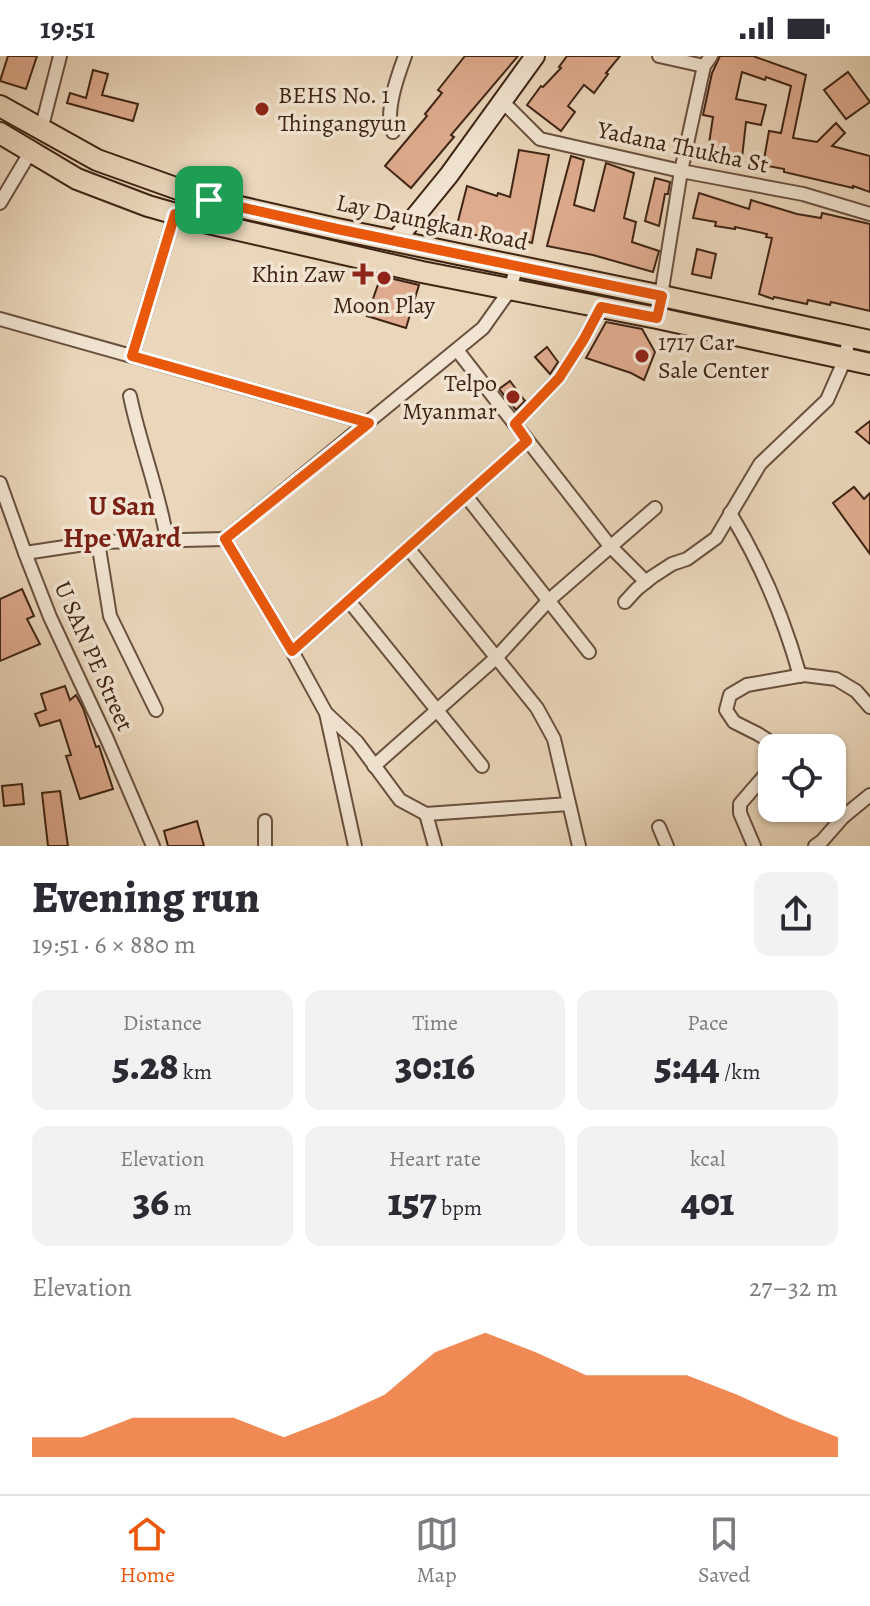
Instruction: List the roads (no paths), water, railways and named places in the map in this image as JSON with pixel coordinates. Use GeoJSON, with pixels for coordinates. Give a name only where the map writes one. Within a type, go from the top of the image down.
{"type":"FeatureCollection","features":[{"type":"Feature","properties":{"kind":"main road","name":"Lay Daungkan Road"},"geometry":{"type":"LineString","coordinates":[[0,106],[97,160],[209,200],[870,341]]}},
{"type":"Feature","properties":{"kind":"main road","name":"Lay Daungkan Road"},"geometry":{"type":"LineString","coordinates":[[0,133],[77,179],[148,206],[204,222],[392,265],[870,364]]}},
{"type":"Feature","properties":{"kind":"main road"},"geometry":{"type":"LineString","coordinates":[[204,222],[209,200]]}},
{"type":"Feature","properties":{"kind":"main road"},"geometry":{"type":"LineString","coordinates":[[333,251],[337,229]]}},
{"type":"Feature","properties":{"kind":"main road"},"geometry":{"type":"LineString","coordinates":[[392,265],[396,240]]}},
{"type":"Feature","properties":{"kind":"street"},"geometry":{"type":"LineString","coordinates":[[41,130],[60,56]]}},
{"type":"Feature","properties":{"kind":"street"},"geometry":{"type":"LineString","coordinates":[[393,132],[389,123],[390,111],[405,56]]}},
{"type":"Feature","properties":{"kind":"street"},"geometry":{"type":"LineString","coordinates":[[396,240],[449,175],[535,56]]}},
{"type":"Feature","properties":{"kind":"street"},"geometry":{"type":"LineString","coordinates":[[657,318],[681,171],[708,61],[659,56]]}},
{"type":"Feature","properties":{"kind":"street","name":"Yadana Thukha St"},"geometry":{"type":"LineString","coordinates":[[501,100],[540,139],[681,171],[803,194],[870,214]]}},
{"type":"Feature","properties":{"kind":"street"},"geometry":{"type":"LineString","coordinates":[[0,203],[31,151]]}},
{"type":"Feature","properties":{"kind":"street"},"geometry":{"type":"LineString","coordinates":[[132,356],[175,214]]}},
{"type":"Feature","properties":{"kind":"street"},"geometry":{"type":"LineString","coordinates":[[25,553],[98,542],[225,539],[483,328],[510,290],[517,265]]}},
{"type":"Feature","properties":{"kind":"street"},"geometry":{"type":"LineString","coordinates":[[515,424],[559,378],[601,307]]}},
{"type":"Feature","properties":{"kind":"street"},"geometry":{"type":"LineString","coordinates":[[0,319],[369,423]]}},
{"type":"Feature","properties":{"kind":"street"},"geometry":{"type":"LineString","coordinates":[[625,602],[646,582],[716,538],[760,464],[827,400],[845,359],[849,337]]}},
{"type":"Feature","properties":{"kind":"street"},"geometry":{"type":"LineString","coordinates":[[457,350],[610,546],[646,582]]}},
{"type":"Feature","properties":{"kind":"street"},"geometry":{"type":"LineString","coordinates":[[130,396],[167,540]]}},
{"type":"Feature","properties":{"kind":"street"},"geometry":{"type":"LineString","coordinates":[[292,651],[527,441]]}},
{"type":"Feature","properties":{"kind":"street","name":"U SAN PE Street"},"geometry":{"type":"LineString","coordinates":[[0,483],[50,617],[153,846]]}},
{"type":"Feature","properties":{"kind":"street"},"geometry":{"type":"LineString","coordinates":[[466,496],[589,652]]}},
{"type":"Feature","properties":{"kind":"street"},"geometry":{"type":"LineString","coordinates":[[374,766],[497,657],[548,601],[655,508]]}},
{"type":"Feature","properties":{"kind":"street"},"geometry":{"type":"LineString","coordinates":[[730,513],[771,591],[800,676]]}},
{"type":"Feature","properties":{"kind":"street"},"geometry":{"type":"LineString","coordinates":[[0,530],[15,525]]}},
{"type":"Feature","properties":{"kind":"street"},"geometry":{"type":"LineString","coordinates":[[225,539],[326,713],[355,846]]}},
{"type":"Feature","properties":{"kind":"street"},"geometry":{"type":"LineString","coordinates":[[98,542],[110,616],[156,710]]}},
{"type":"Feature","properties":{"kind":"street"},"geometry":{"type":"LineString","coordinates":[[408,548],[537,708],[554,739],[579,846]]}},
{"type":"Feature","properties":{"kind":"street"},"geometry":{"type":"LineString","coordinates":[[349,601],[482,766]]}},
{"type":"Feature","properties":{"kind":"street"},"geometry":{"type":"LineString","coordinates":[[758,734],[734,722],[726,710],[730,695],[747,685],[800,676],[836,679],[856,691],[870,707]]}},
{"type":"Feature","properties":{"kind":"street"},"geometry":{"type":"LineString","coordinates":[[326,713],[357,742],[400,800],[426,814],[569,804]]}},
{"type":"Feature","properties":{"kind":"street"},"geometry":{"type":"LineString","coordinates":[[754,846],[740,813],[740,804],[758,783]]}},
{"type":"Feature","properties":{"kind":"street"},"geometry":{"type":"LineString","coordinates":[[846,815],[870,795]]}},
{"type":"Feature","properties":{"kind":"street"},"geometry":{"type":"LineString","coordinates":[[426,814],[435,846]]}},
{"type":"Feature","properties":{"kind":"street"},"geometry":{"type":"LineString","coordinates":[[265,821],[265,846]]}},
{"type":"Feature","properties":{"kind":"street"},"geometry":{"type":"LineString","coordinates":[[815,846],[839,822]]}},
{"type":"Feature","properties":{"kind":"street"},"geometry":{"type":"LineString","coordinates":[[659,827],[667,846]]}},
{"type":"Feature","properties":{"kind":"place","name":"BEHS No. 1 Thingangyun"},"geometry":{"type":"Point","coordinates":[262,109]}},
{"type":"Feature","properties":{"kind":"place","name":"Khin Zaw"},"geometry":{"type":"Point","coordinates":[363,274]}},
{"type":"Feature","properties":{"kind":"place","name":"Moon Play"},"geometry":{"type":"Point","coordinates":[384,278]}},
{"type":"Feature","properties":{"kind":"place","name":"1717 Car Sale Center"},"geometry":{"type":"Point","coordinates":[642,356]}},
{"type":"Feature","properties":{"kind":"place","name":"Telpo Myanmar"},"geometry":{"type":"Point","coordinates":[513,397]}},
{"type":"Feature","properties":{"kind":"district","name":"U San Hpe Ward"},"geometry":{"type":"Point","coordinates":[122,521]}}]}
